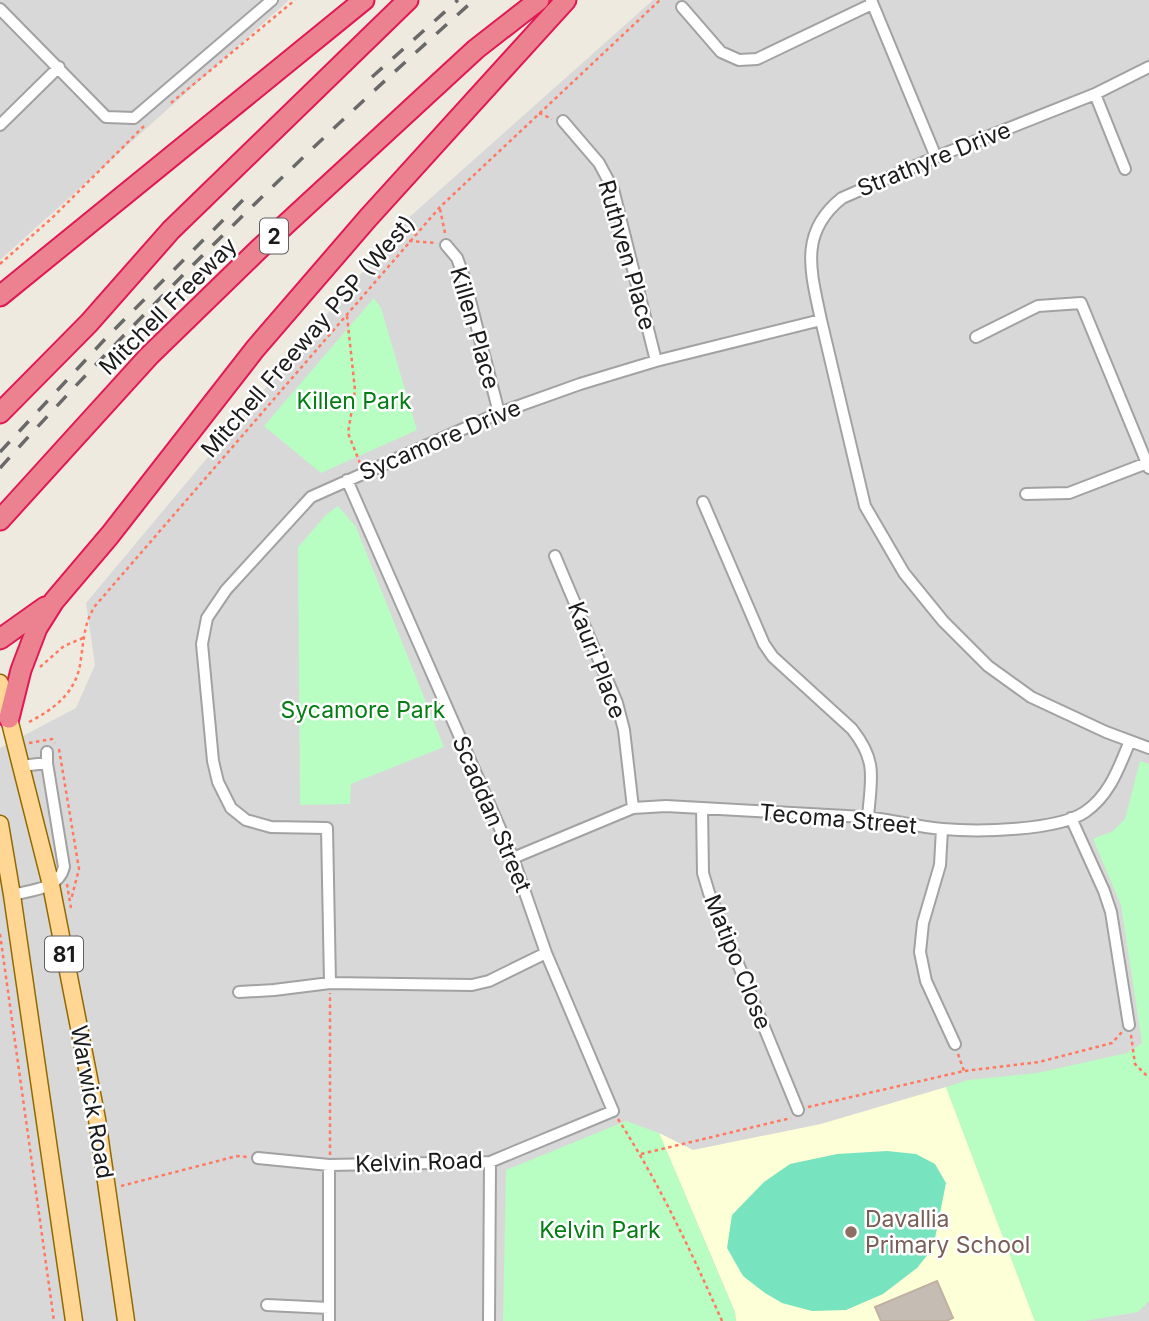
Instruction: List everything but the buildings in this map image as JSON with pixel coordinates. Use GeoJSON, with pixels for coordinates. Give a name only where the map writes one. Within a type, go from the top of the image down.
{"type":"FeatureCollection","features":[{"type":"Feature","properties":{"kind":"highway"},"geometry":{"type":"LineString","coordinates":[[0,296],[364,0]]}},
{"type":"Feature","properties":{"kind":"highway","name":"Mitchell Freeway"},"geometry":{"type":"LineString","coordinates":[[0,413],[89,323],[172,230],[408,0]]}},
{"type":"Feature","properties":{"kind":"highway","name":"Mitchell Freeway"},"geometry":{"type":"LineString","coordinates":[[0,520],[149,356],[208,298],[476,49],[539,0]]}},
{"type":"Feature","properties":{"kind":"highway"},"geometry":{"type":"LineString","coordinates":[[19,720],[21,670],[37,628],[54,601],[126,515],[254,349],[368,218],[566,0]]}},
{"type":"Feature","properties":{"kind":"highway"},"geometry":{"type":"LineString","coordinates":[[0,639],[54,601]]}},
{"type":"Feature","properties":{"kind":"main road","name":"Warwick Road"},"geometry":{"type":"LineString","coordinates":[[0,683],[19,720],[21,766],[51,885],[97,1119],[127,1321]]}},
{"type":"Feature","properties":{"kind":"main road","name":"Warwick Road"},"geometry":{"type":"LineString","coordinates":[[0,824],[74,1321]]}},
{"type":"Feature","properties":{"kind":"street"},"geometry":{"type":"LineString","coordinates":[[0,9],[106,117],[134,118],[272,0]]}},
{"type":"Feature","properties":{"kind":"street"},"geometry":{"type":"LineString","coordinates":[[682,7],[721,52],[739,60],[757,59],[871,2],[936,157]]}},
{"type":"Feature","properties":{"kind":"street"},"geometry":{"type":"LineString","coordinates":[[0,125],[59,67]]}},
{"type":"Feature","properties":{"kind":"street","name":"Strathyre Drive"},"geometry":{"type":"LineString","coordinates":[[821,320],[810,251],[817,227],[832,206],[853,192],[1095,94],[1149,67]]}},
{"type":"Feature","properties":{"kind":"street"},"geometry":{"type":"LineString","coordinates":[[1095,94],[1125,169]]}},
{"type":"Feature","properties":{"kind":"street","name":"Ruthven Place"},"geometry":{"type":"LineString","coordinates":[[563,121],[599,163],[613,189],[656,361]]}},
{"type":"Feature","properties":{"kind":"street","name":"Killen Place"},"geometry":{"type":"LineString","coordinates":[[446,245],[457,258],[464,276],[499,413]]}},
{"type":"Feature","properties":{"kind":"street"},"geometry":{"type":"LineString","coordinates":[[976,337],[1038,306],[1081,303],[1148,466],[1069,493],[1026,494]]}},
{"type":"Feature","properties":{"kind":"street"},"geometry":{"type":"LineString","coordinates":[[821,320],[866,506],[904,573],[943,621],[988,666],[1031,697],[1149,748]]}},
{"type":"Feature","properties":{"kind":"street","name":"Sycamore Drive"},"geometry":{"type":"LineString","coordinates":[[330,983],[327,828],[271,827],[246,820],[231,808],[218,782],[213,761],[202,644],[207,618],[226,590],[311,497],[346,480],[499,413],[580,384],[656,361],[821,320]]}},
{"type":"Feature","properties":{"kind":"street","name":"Scaddan Street"},"geometry":{"type":"LineString","coordinates":[[346,480],[513,858],[546,953],[613,1111]]}},
{"type":"Feature","properties":{"kind":"street"},"geometry":{"type":"LineString","coordinates":[[703,502],[764,644],[773,657],[852,729],[862,742],[872,767],[868,817]]}},
{"type":"Feature","properties":{"kind":"street","name":"Kauri Place"},"geometry":{"type":"LineString","coordinates":[[555,556],[617,703],[624,730],[633,808]]}},
{"type":"Feature","properties":{"kind":"street","name":"Tecoma Street"},"geometry":{"type":"LineString","coordinates":[[513,858],[633,808],[702,808],[868,817],[942,829],[1009,829],[1072,818],[1098,801],[1110,786],[1130,741]]}},
{"type":"Feature","properties":{"kind":"street"},"geometry":{"type":"LineString","coordinates":[[12,895],[51,885],[59,879],[64,867],[47,758],[21,766]]}},
{"type":"Feature","properties":{"kind":"street","name":"Matipo Close"},"geometry":{"type":"LineString","coordinates":[[702,808],[703,873],[709,893],[798,1113]]}},
{"type":"Feature","properties":{"kind":"street"},"geometry":{"type":"LineString","coordinates":[[1072,818],[1111,912],[1129,1025]]}},
{"type":"Feature","properties":{"kind":"street"},"geometry":{"type":"LineString","coordinates":[[942,829],[940,865],[923,923],[920,952],[926,981],[955,1044]]}},
{"type":"Feature","properties":{"kind":"street"},"geometry":{"type":"LineString","coordinates":[[239,992],[330,983],[472,985],[489,981],[546,953]]}},
{"type":"Feature","properties":{"kind":"street","name":"Kelvin Road"},"geometry":{"type":"LineString","coordinates":[[258,1158],[330,1165],[491,1162],[613,1111]]}},
{"type":"Feature","properties":{"kind":"street"},"geometry":{"type":"LineString","coordinates":[[489,1321],[491,1162]]}},
{"type":"Feature","properties":{"kind":"street"},"geometry":{"type":"LineString","coordinates":[[329,1321],[330,1165]]}},
{"type":"Feature","properties":{"kind":"street"},"geometry":{"type":"LineString","coordinates":[[267,1305],[329,1308]]}},
{"type":"Feature","properties":{"kind":"path"},"geometry":{"type":"LineString","coordinates":[[168,106],[295,0]]}},
{"type":"Feature","properties":{"kind":"path","name":"Mitchell Freeway PSP (West)"},"geometry":{"type":"LineString","coordinates":[[19,720],[56,706],[69,692],[79,670],[87,621],[99,602],[440,207],[660,0]]}},
{"type":"Feature","properties":{"kind":"path"},"geometry":{"type":"LineString","coordinates":[[0,264],[52,218],[148,122]]}},
{"type":"Feature","properties":{"kind":"path","name":"Killen Place"},"geometry":{"type":"LineString","coordinates":[[409,242],[429,241],[446,245],[440,207]]}},
{"type":"Feature","properties":{"kind":"path"},"geometry":{"type":"LineString","coordinates":[[347,316],[355,390],[348,433],[365,472]]}},
{"type":"Feature","properties":{"kind":"path"},"geometry":{"type":"LineString","coordinates":[[34,673],[64,646],[83,638]]}},
{"type":"Feature","properties":{"kind":"path"},"geometry":{"type":"LineString","coordinates":[[0,934],[54,1321]]}},
{"type":"Feature","properties":{"kind":"path"},"geometry":{"type":"LineString","coordinates":[[330,983],[330,1165]]}},
{"type":"Feature","properties":{"kind":"path"},"geometry":{"type":"LineString","coordinates":[[640,1154],[964,1071],[1039,1062],[1112,1043],[1129,1025]]}},
{"type":"Feature","properties":{"kind":"path"},"geometry":{"type":"LineString","coordinates":[[1129,1025],[1135,1064],[1149,1078]]}},
{"type":"Feature","properties":{"kind":"path"},"geometry":{"type":"LineString","coordinates":[[955,1044],[964,1071]]}},
{"type":"Feature","properties":{"kind":"path"},"geometry":{"type":"LineString","coordinates":[[613,1111],[640,1154],[686,1239],[722,1321]]}},
{"type":"Feature","properties":{"kind":"path"},"geometry":{"type":"LineString","coordinates":[[117,1186],[237,1156],[258,1158]]}},
{"type":"Feature","properties":{"kind":"shaded area"},"geometry":{"type":"Polygon","coordinates":[[[0,0],[289,0],[0,260],[0,0]]]}},
{"type":"Feature","properties":{"kind":"shaded area"},"geometry":{"type":"Polygon","coordinates":[[[653,0],[1149,0],[1149,1321],[0,1321],[0,748],[76,708],[95,665],[86,603],[405,221],[653,0]]]}},
{"type":"Feature","properties":{"kind":"shaded area","name":"Davallia Primary School"},"geometry":{"type":"Polygon","coordinates":[[[946,1087],[1035,1321],[736,1321],[735,1312],[659,1133],[693,1150],[821,1124],[946,1087]]]}},
{"type":"Feature","properties":{"kind":"green space","name":"Killen Park"},"geometry":{"type":"Polygon","coordinates":[[[374,298],[381,308],[417,430],[321,473],[264,426],[374,298]]]}},
{"type":"Feature","properties":{"kind":"green space","name":"Sycamore Park"},"geometry":{"type":"Polygon","coordinates":[[[338,506],[356,527],[444,747],[351,784],[350,804],[300,805],[298,547],[326,515],[338,506]]]}},
{"type":"Feature","properties":{"kind":"green space"},"geometry":{"type":"Polygon","coordinates":[[[1140,761],[1149,764],[1149,1301],[1138,1312],[1085,1321],[1035,1321],[946,1087],[968,1080],[1037,1073],[1127,1053],[1142,1043],[1121,905],[1093,839],[1113,831],[1125,819],[1140,761]]]}},
{"type":"Feature","properties":{"kind":"green space","name":"Kelvin Park"},"geometry":{"type":"Polygon","coordinates":[[[626,1121],[659,1133],[735,1313],[736,1321],[503,1321],[506,1170],[626,1121]]]}},
{"type":"Feature","properties":{"kind":"green space"},"geometry":{"type":"Polygon","coordinates":[[[887,1151],[916,1154],[935,1164],[946,1183],[933,1248],[917,1268],[883,1294],[846,1310],[812,1311],[782,1303],[743,1276],[727,1248],[732,1215],[764,1182],[790,1164],[837,1154],[887,1151]]]}},
{"type":"Feature","properties":{"kind":"railway"},"geometry":{"type":"LineString","coordinates":[[372,77],[458,0]]}},
{"type":"Feature","properties":{"kind":"railway"},"geometry":{"type":"LineString","coordinates":[[0,468],[172,286],[351,112],[474,0]]}},
{"type":"Feature","properties":{"kind":"railway"},"geometry":{"type":"LineString","coordinates":[[0,452],[107,337],[248,195]]}},
{"type":"Feature","properties":{"kind":"place","name":"Davallia Primary School"},"geometry":{"type":"Point","coordinates":[851,1232]}}]}
